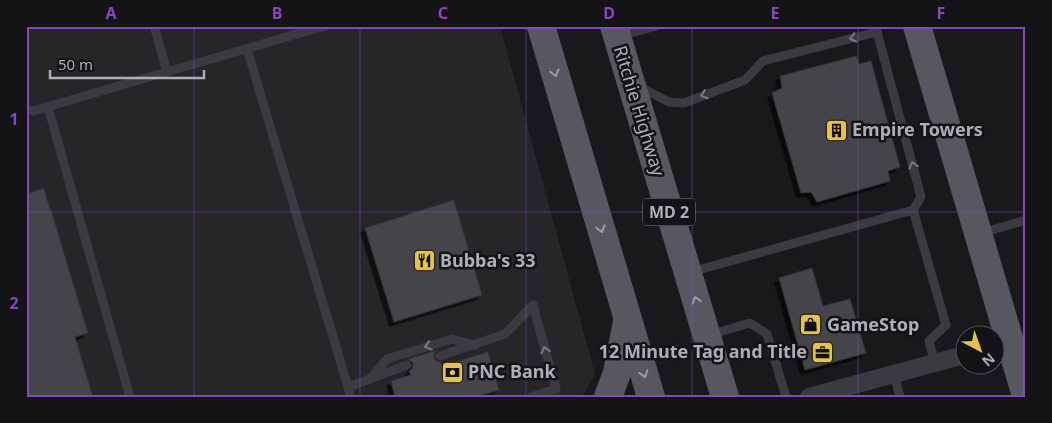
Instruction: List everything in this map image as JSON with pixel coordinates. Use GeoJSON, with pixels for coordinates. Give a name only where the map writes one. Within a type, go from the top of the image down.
{"type":"FeatureCollection","features":[{"type":"Feature","properties":{"kind":"main road"},"geometry":{"type":"LineString","coordinates":[[541,26],[651,397]]}},
{"type":"Feature","properties":{"kind":"main road"},"geometry":{"type":"LineString","coordinates":[[917,26],[979,234],[999,326]]}},
{"type":"Feature","properties":{"kind":"main road","name":"Ritchie Highway"},"geometry":{"type":"LineString","coordinates":[[616,32],[725,397]]}},
{"type":"Feature","properties":{"kind":"main road"},"geometry":{"type":"LineString","coordinates":[[608,397],[617,373],[628,318]]}},
{"type":"Feature","properties":{"kind":"main road"},"geometry":{"type":"LineString","coordinates":[[1004,347],[1026,396]]}},
{"type":"Feature","properties":{"kind":"street"},"geometry":{"type":"LineString","coordinates":[[809,397],[954,358]]}},
{"type":"Feature","properties":{"kind":"lane"},"geometry":{"type":"LineString","coordinates":[[154,26],[167,72]]}},
{"type":"Feature","properties":{"kind":"lane"},"geometry":{"type":"LineString","coordinates":[[26,110],[33,111],[48,107],[324,26]]}},
{"type":"Feature","properties":{"kind":"lane"},"geometry":{"type":"LineString","coordinates":[[616,32],[656,26]]}},
{"type":"Feature","properties":{"kind":"lane"},"geometry":{"type":"LineString","coordinates":[[631,82],[668,102],[684,103],[745,80],[763,61],[877,32],[921,197],[913,210],[688,273]]}},
{"type":"Feature","properties":{"kind":"lane"},"geometry":{"type":"LineString","coordinates":[[247,48],[351,397]]}},
{"type":"Feature","properties":{"kind":"lane"},"geometry":{"type":"LineString","coordinates":[[48,107],[130,397]]}},
{"type":"Feature","properties":{"kind":"lane"},"geometry":{"type":"LineString","coordinates":[[913,210],[946,325],[929,341],[935,363]]}},
{"type":"Feature","properties":{"kind":"lane"},"geometry":{"type":"LineString","coordinates":[[979,234],[1026,220]]}},
{"type":"Feature","properties":{"kind":"lane"},"geometry":{"type":"LineString","coordinates":[[440,356],[506,334],[533,305],[556,389],[531,397]]}},
{"type":"Feature","properties":{"kind":"lane"},"geometry":{"type":"LineString","coordinates":[[707,336],[750,323],[767,334],[786,397]]}},
{"type":"Feature","properties":{"kind":"lane"},"geometry":{"type":"LineString","coordinates":[[370,379],[387,358],[452,339],[475,345]]}},
{"type":"Feature","properties":{"kind":"lane"},"geometry":{"type":"LineString","coordinates":[[348,387],[407,365]]}},
{"type":"Feature","properties":{"kind":"lane"},"geometry":{"type":"LineString","coordinates":[[894,374],[900,397]]}},
{"type":"Feature","properties":{"kind":"shaded area"},"geometry":{"type":"Polygon","coordinates":[[[26,26],[500,26],[595,374],[582,397],[26,397],[26,26]]]}},
{"type":"Feature","properties":{"kind":"building","name":"Empire Towers"},"geometry":{"type":"Polygon","coordinates":[[[856,56],[859,64],[871,61],[900,167],[888,171],[890,181],[817,202],[811,192],[801,193],[772,93],[782,88],[780,76],[856,56]]]}},
{"type":"Feature","properties":{"kind":"building"},"geometry":{"type":"Polygon","coordinates":[[[44,188],[88,333],[75,337],[93,397],[26,397],[26,194],[44,188]]]}},
{"type":"Feature","properties":{"kind":"building","name":"Bubba's 33"},"geometry":{"type":"Polygon","coordinates":[[[454,200],[482,295],[394,322],[365,228],[454,200]]]}},
{"type":"Feature","properties":{"kind":"building"},"geometry":{"type":"Polygon","coordinates":[[[812,268],[823,306],[850,299],[866,353],[805,370],[779,278],[812,268]]]}},
{"type":"Feature","properties":{"kind":"building","name":"PNC Bank"},"geometry":{"type":"Polygon","coordinates":[[[438,350],[435,352],[434,358],[436,361],[441,362],[442,366],[488,352],[499,390],[475,397],[395,397],[391,381],[411,375],[409,371],[412,369],[413,363],[408,359],[438,350]]]}},
{"type":"Feature","properties":{"kind":"place","name":"Empire Towers"},"geometry":{"type":"Point","coordinates":[836,130]}},
{"type":"Feature","properties":{"kind":"place","name":"Bubba's 33"},"geometry":{"type":"Point","coordinates":[424,261]}},
{"type":"Feature","properties":{"kind":"place","name":"GameStop"},"geometry":{"type":"Point","coordinates":[811,325]}},
{"type":"Feature","properties":{"kind":"place","name":"12 Minute Tag and Title"},"geometry":{"type":"Point","coordinates":[823,352]}},
{"type":"Feature","properties":{"kind":"place","name":"PNC Bank"},"geometry":{"type":"Point","coordinates":[452,372]}}]}
